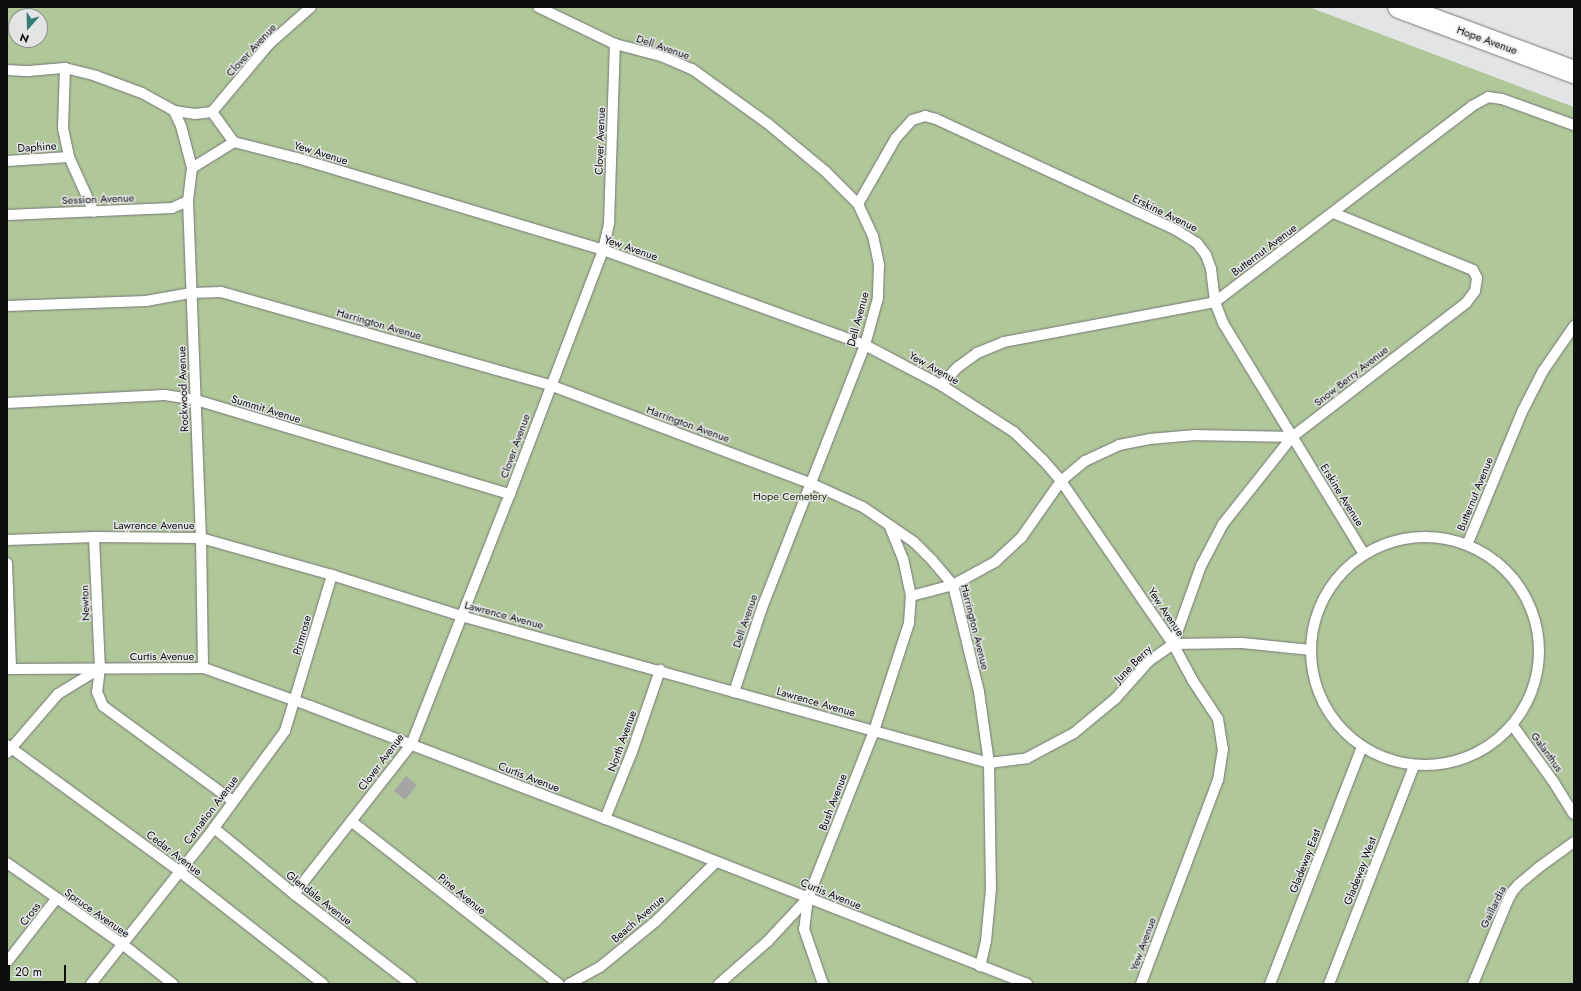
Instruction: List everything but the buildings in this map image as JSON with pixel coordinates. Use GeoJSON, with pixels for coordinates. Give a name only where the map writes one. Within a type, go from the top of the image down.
{"type":"FeatureCollection","features":[{"type":"Feature","properties":{"kind":"main road","name":"Hope Avenue"},"geometry":{"type":"LineString","coordinates":[[1399,7],[1574,72]]}},
{"type":"Feature","properties":{"kind":"lane","name":"Clover Avenue"},"geometry":{"type":"LineString","coordinates":[[212,112],[269,44],[311,7]]}},
{"type":"Feature","properties":{"kind":"lane"},"geometry":{"type":"LineString","coordinates":[[538,7],[615,44]]}},
{"type":"Feature","properties":{"kind":"lane","name":"Clover Avenue"},"geometry":{"type":"LineString","coordinates":[[294,894],[411,745],[510,494],[550,385],[603,250],[610,223],[615,44]]}},
{"type":"Feature","properties":{"kind":"lane","name":"Dell Avenue"},"geometry":{"type":"LineString","coordinates":[[615,44],[661,56],[692,69],[767,123],[826,171],[858,204],[873,236],[879,265],[878,298],[865,345],[763,605],[734,692]]}},
{"type":"Feature","properties":{"kind":"lane"},"geometry":{"type":"LineString","coordinates":[[7,70],[29,71],[64,68],[96,76],[142,93],[174,111],[195,114],[212,112],[234,142],[192,168]]}},
{"type":"Feature","properties":{"kind":"lane"},"geometry":{"type":"LineString","coordinates":[[64,68],[63,128],[69,157],[94,212]]}},
{"type":"Feature","properties":{"kind":"lane","name":"Butternut Avenue"},"geometry":{"type":"LineString","coordinates":[[941,385],[958,367],[977,353],[1004,342],[1215,302],[1472,106],[1488,97],[1502,99],[1574,125]]}},
{"type":"Feature","properties":{"kind":"lane","name":"Rockwood Avenue"},"geometry":{"type":"LineString","coordinates":[[174,111],[181,126],[192,168],[188,201],[201,538],[203,668]]}},
{"type":"Feature","properties":{"kind":"lane","name":"Erskine Avenue"},"geometry":{"type":"LineString","coordinates":[[858,204],[896,138],[912,120],[925,116],[936,119],[1176,230],[1197,242],[1206,255],[1211,269],[1215,302],[1223,323],[1363,552]]}},
{"type":"Feature","properties":{"kind":"lane","name":"Yew Avenue"},"geometry":{"type":"LineString","coordinates":[[234,142],[297,158],[603,250],[865,345],[941,385],[1014,432],[1043,460],[1061,481],[1173,644],[1193,681],[1218,719],[1223,749],[1218,780],[1141,984]]}},
{"type":"Feature","properties":{"kind":"lane","name":"Daphine"},"geometry":{"type":"LineString","coordinates":[[7,161],[69,157]]}},
{"type":"Feature","properties":{"kind":"lane","name":"Session Avenue"},"geometry":{"type":"LineString","coordinates":[[7,215],[172,208],[188,201]]}},
{"type":"Feature","properties":{"kind":"lane","name":"Snow Berry Avenue"},"geometry":{"type":"LineString","coordinates":[[1173,644],[1201,566],[1223,524],[1292,437],[1466,303],[1475,291],[1477,278],[1473,270],[1333,213]]}},
{"type":"Feature","properties":{"kind":"lane","name":"Harrington Avenue"},"geometry":{"type":"LineString","coordinates":[[7,306],[146,301],[191,293],[221,292],[550,385],[810,483],[863,506],[914,542],[932,560],[953,585],[979,692],[989,763],[991,890],[986,941],[980,966]]}},
{"type":"Feature","properties":{"kind":"lane","name":"Butternut Avenue"},"geometry":{"type":"LineString","coordinates":[[1467,545],[1522,412],[1543,371],[1574,326]]}},
{"type":"Feature","properties":{"kind":"lane","name":"Summit Avenue"},"geometry":{"type":"LineString","coordinates":[[7,403],[165,395],[196,400],[510,494]]}},
{"type":"Feature","properties":{"kind":"lane"},"geometry":{"type":"LineString","coordinates":[[911,596],[953,585],[996,562],[1022,538],[1061,481],[1085,461],[1119,445],[1149,439],[1196,435],[1292,437]]}},
{"type":"Feature","properties":{"kind":"lane","name":"Bush Avenue"},"geometry":{"type":"LineString","coordinates":[[719,984],[768,942],[808,898],[874,731],[909,623],[911,596],[902,559],[890,526]]}},
{"type":"Feature","properties":{"kind":"lane","name":"Lawrence Avenue"},"geometry":{"type":"LineString","coordinates":[[7,540],[94,537],[201,538],[332,575],[461,616],[660,670],[989,763]]}},
{"type":"Feature","properties":{"kind":"lane","name":"Newton"},"geometry":{"type":"LineString","coordinates":[[94,537],[100,668],[97,692],[103,706],[233,801]]}},
{"type":"Feature","properties":{"kind":"lane"},"geometry":{"type":"LineString","coordinates":[[1427,537],[1454,541],[1467,545],[1492,559],[1520,585],[1535,616],[1540,647],[1538,676],[1529,701],[1513,726],[1491,743],[1468,754],[1442,762],[1414,766],[1373,756],[1347,736],[1328,710],[1316,679],[1311,650],[1317,619],[1323,601],[1346,566],[1363,552],[1390,542],[1408,538],[1427,537]]}},
{"type":"Feature","properties":{"kind":"lane"},"geometry":{"type":"LineString","coordinates":[[7,563],[9,669]]}},
{"type":"Feature","properties":{"kind":"lane","name":"Primrose"},"geometry":{"type":"LineString","coordinates":[[296,701],[332,575]]}},
{"type":"Feature","properties":{"kind":"lane"},"geometry":{"type":"LineString","coordinates":[[1173,644],[1242,643],[1311,650]]}},
{"type":"Feature","properties":{"kind":"lane","name":"June Berry"},"geometry":{"type":"LineString","coordinates":[[989,763],[1027,758],[1074,732],[1116,698],[1149,661],[1173,644]]}},
{"type":"Feature","properties":{"kind":"lane"},"geometry":{"type":"LineString","coordinates":[[8,748],[58,694],[100,668]]}},
{"type":"Feature","properties":{"kind":"lane","name":"Curtis Avenue"},"geometry":{"type":"LineString","coordinates":[[9,669],[203,668],[296,701],[605,819],[1026,984]]}},
{"type":"Feature","properties":{"kind":"lane","name":"North Avenue"},"geometry":{"type":"LineString","coordinates":[[605,819],[632,752],[660,670]]}},
{"type":"Feature","properties":{"kind":"lane","name":"Carnation Avenue"},"geometry":{"type":"LineString","coordinates":[[91,984],[121,944],[214,828],[285,731],[296,701]]}},
{"type":"Feature","properties":{"kind":"lane","name":"Galanthus"},"geometry":{"type":"LineString","coordinates":[[1513,726],[1553,781],[1574,814]]}},
{"type":"Feature","properties":{"kind":"lane","name":"Cedar Avenue"},"geometry":{"type":"LineString","coordinates":[[8,748],[179,871],[323,984]]}},
{"type":"Feature","properties":{"kind":"lane","name":"Gladeway East"},"geometry":{"type":"LineString","coordinates":[[1270,984],[1362,748]]}},
{"type":"Feature","properties":{"kind":"lane","name":"Gladeway West"},"geometry":{"type":"LineString","coordinates":[[1329,984],[1414,766]]}},
{"type":"Feature","properties":{"kind":"lane","name":"Pine Avenue"},"geometry":{"type":"LineString","coordinates":[[351,821],[559,984]]}},
{"type":"Feature","properties":{"kind":"lane","name":"Glendale Avenue"},"geometry":{"type":"LineString","coordinates":[[214,828],[294,894],[411,984]]}},
{"type":"Feature","properties":{"kind":"lane","name":"Gaillardia"},"geometry":{"type":"LineString","coordinates":[[1473,984],[1512,892],[1538,868],[1574,842]]}},
{"type":"Feature","properties":{"kind":"lane","name":"Beach Avenue"},"geometry":{"type":"LineString","coordinates":[[569,984],[600,967],[656,921],[716,862]]}},
{"type":"Feature","properties":{"kind":"lane","name":"Spruce Avenuee"},"geometry":{"type":"LineString","coordinates":[[7,863],[121,944],[173,984]]}},
{"type":"Feature","properties":{"kind":"lane"},"geometry":{"type":"LineString","coordinates":[[808,898],[804,929],[822,984]]}},
{"type":"Feature","properties":{"kind":"lane","name":"Cross"},"geometry":{"type":"LineString","coordinates":[[7,962],[56,899]]}},
{"type":"Feature","properties":{"kind":"green space","name":"Hope Cemetery"},"geometry":{"type":"Polygon","coordinates":[[[7,7],[1309,7],[1574,107],[1574,984],[7,984],[7,7]]]}}]}
